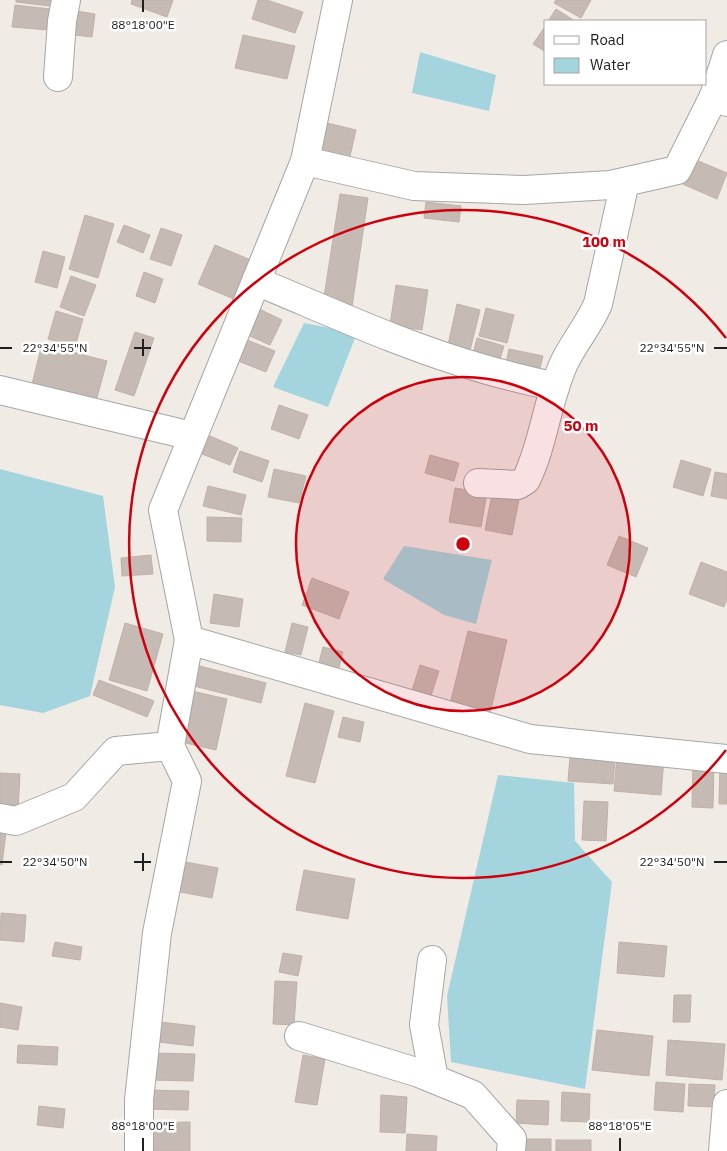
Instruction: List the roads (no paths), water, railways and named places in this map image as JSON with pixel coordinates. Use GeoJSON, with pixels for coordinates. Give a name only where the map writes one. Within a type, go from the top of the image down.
{"type":"FeatureCollection","features":[{"type":"Feature","properties":{"kind":"street"},"geometry":{"type":"LineString","coordinates":[[58,77],[62,21],[66,0]]}},
{"type":"Feature","properties":{"kind":"street"},"geometry":{"type":"LineString","coordinates":[[139,1151],[139,1100],[157,933],[187,781],[170,746],[189,640],[163,510],[305,161],[338,0]]}},
{"type":"Feature","properties":{"kind":"street"},"geometry":{"type":"LineString","coordinates":[[305,161],[414,186],[524,190],[611,185],[677,170],[720,99],[727,55]]}},
{"type":"Feature","properties":{"kind":"street"},"geometry":{"type":"LineString","coordinates":[[478,483],[518,486],[526,480],[564,363],[590,322],[598,304],[625,182]]}},
{"type":"Feature","properties":{"kind":"street"},"geometry":{"type":"LineString","coordinates":[[256,281],[426,350],[484,370],[555,387]]}},
{"type":"Feature","properties":{"kind":"street"},"geometry":{"type":"LineString","coordinates":[[0,390],[192,436]]}},
{"type":"Feature","properties":{"kind":"street"},"geometry":{"type":"LineString","coordinates":[[189,640],[530,739],[727,759]]}},
{"type":"Feature","properties":{"kind":"street"},"geometry":{"type":"LineString","coordinates":[[0,818],[16,821],[74,797],[116,751],[170,746]]}},
{"type":"Feature","properties":{"kind":"street"},"geometry":{"type":"LineString","coordinates":[[432,960],[424,1026],[434,1079]]}},
{"type":"Feature","properties":{"kind":"street"},"geometry":{"type":"LineString","coordinates":[[299,1036],[434,1079],[473,1095],[512,1139],[511,1151]]}},
{"type":"Feature","properties":{"kind":"street"},"geometry":{"type":"LineString","coordinates":[[723,1151],[727,1104]]}},
{"type":"Feature","properties":{"kind":"water"},"geometry":{"type":"Polygon","coordinates":[[[420,52],[496,75],[489,111],[412,93],[420,52]]]}},
{"type":"Feature","properties":{"kind":"water"},"geometry":{"type":"Polygon","coordinates":[[[304,323],[357,333],[328,407],[273,387],[304,323]]]}},
{"type":"Feature","properties":{"kind":"water"},"geometry":{"type":"Polygon","coordinates":[[[0,469],[103,496],[115,587],[90,696],[43,713],[0,705],[0,469]]]}},
{"type":"Feature","properties":{"kind":"water"},"geometry":{"type":"Polygon","coordinates":[[[404,546],[492,560],[476,624],[444,615],[383,579],[404,546]]]}},
{"type":"Feature","properties":{"kind":"water"},"geometry":{"type":"Polygon","coordinates":[[[498,775],[574,783],[575,841],[612,882],[585,1089],[451,1062],[447,996],[498,775]]]}}]}
